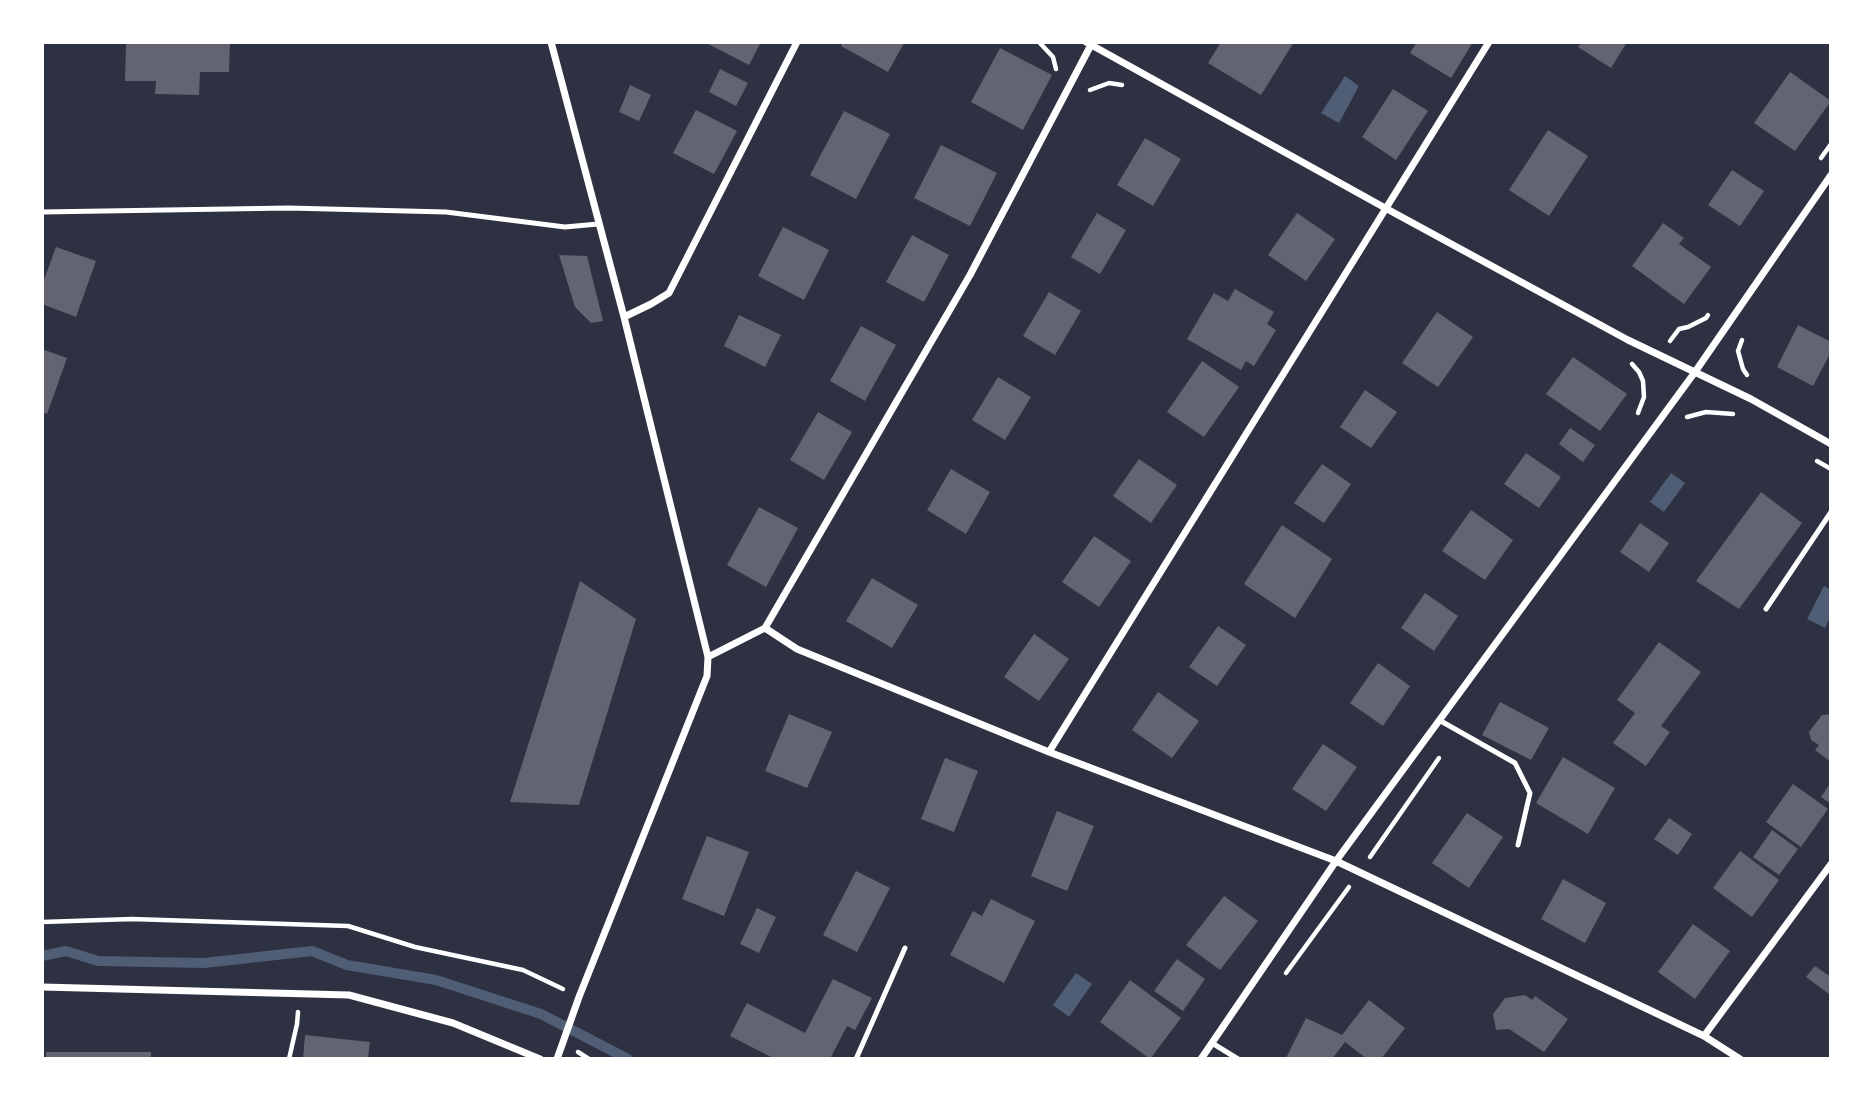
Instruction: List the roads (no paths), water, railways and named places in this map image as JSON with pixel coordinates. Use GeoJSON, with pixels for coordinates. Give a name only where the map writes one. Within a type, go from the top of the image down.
{"type":"FeatureCollection","features":[{"type":"Feature","properties":{"kind":"street"},"geometry":{"type":"LineString","coordinates":[[551,42],[624,317],[708,657],[707,676],[570,1019],[557,1059]]}},
{"type":"Feature","properties":{"kind":"street"},"geometry":{"type":"LineString","coordinates":[[624,317],[669,293],[797,42]]}},
{"type":"Feature","properties":{"kind":"street"},"geometry":{"type":"LineString","coordinates":[[1049,752],[1489,42]]}},
{"type":"Feature","properties":{"kind":"street"},"geometry":{"type":"LineString","coordinates":[[708,657],[765,628],[970,275],[1089,43],[1628,340],[1751,399],[1831,444]]}},
{"type":"Feature","properties":{"kind":"street"},"geometry":{"type":"LineString","coordinates":[[1200,1059],[1336,860],[1695,372],[1831,175]]}},
{"type":"Feature","properties":{"kind":"street"},"geometry":{"type":"LineString","coordinates":[[765,628],[797,649],[1049,752],[1336,860],[1704,1036],[1740,1059]]}},
{"type":"Feature","properties":{"kind":"street"},"geometry":{"type":"LineString","coordinates":[[1704,1036],[1831,864]]}},
{"type":"Feature","properties":{"kind":"street"},"geometry":{"type":"LineString","coordinates":[[42,986],[349,995],[453,1023],[540,1059]]}},
{"type":"Feature","properties":{"kind":"lane"},"geometry":{"type":"LineString","coordinates":[[42,212],[354,209],[446,212],[565,227],[598,224]]}},
{"type":"Feature","properties":{"kind":"lane"},"geometry":{"type":"LineString","coordinates":[[1766,608],[1831,512]]}},
{"type":"Feature","properties":{"kind":"lane"},"geometry":{"type":"LineString","coordinates":[[1439,720],[1515,763],[1530,793],[1518,845]]}},
{"type":"Feature","properties":{"kind":"lane"},"geometry":{"type":"LineString","coordinates":[[856,1059],[905,948]]}},
{"type":"Feature","properties":{"kind":"lane"},"geometry":{"type":"LineString","coordinates":[[1212,1043],[1238,1059]]}},
{"type":"Feature","properties":{"kind":"water"},"geometry":{"type":"Polygon","coordinates":[[[1345,76],[1359,86],[1339,123],[1321,113],[1345,76]]]}},
{"type":"Feature","properties":{"kind":"water"},"geometry":{"type":"Polygon","coordinates":[[[1671,473],[1685,483],[1664,512],[1650,502],[1671,473]]]}},
{"type":"Feature","properties":{"kind":"water"},"geometry":{"type":"Polygon","coordinates":[[[1824,586],[1831,590],[1831,616],[1825,628],[1807,619],[1824,586]]]}},
{"type":"Feature","properties":{"kind":"water"},"geometry":{"type":"Polygon","coordinates":[[[1076,973],[1092,984],[1069,1017],[1053,1005],[1076,973]]]}},
{"type":"Feature","properties":{"kind":"waterway"},"geometry":{"type":"LineString","coordinates":[[42,956],[66,951],[98,961],[204,963],[312,951],[347,965],[436,980],[541,1014],[628,1059]]}}]}
